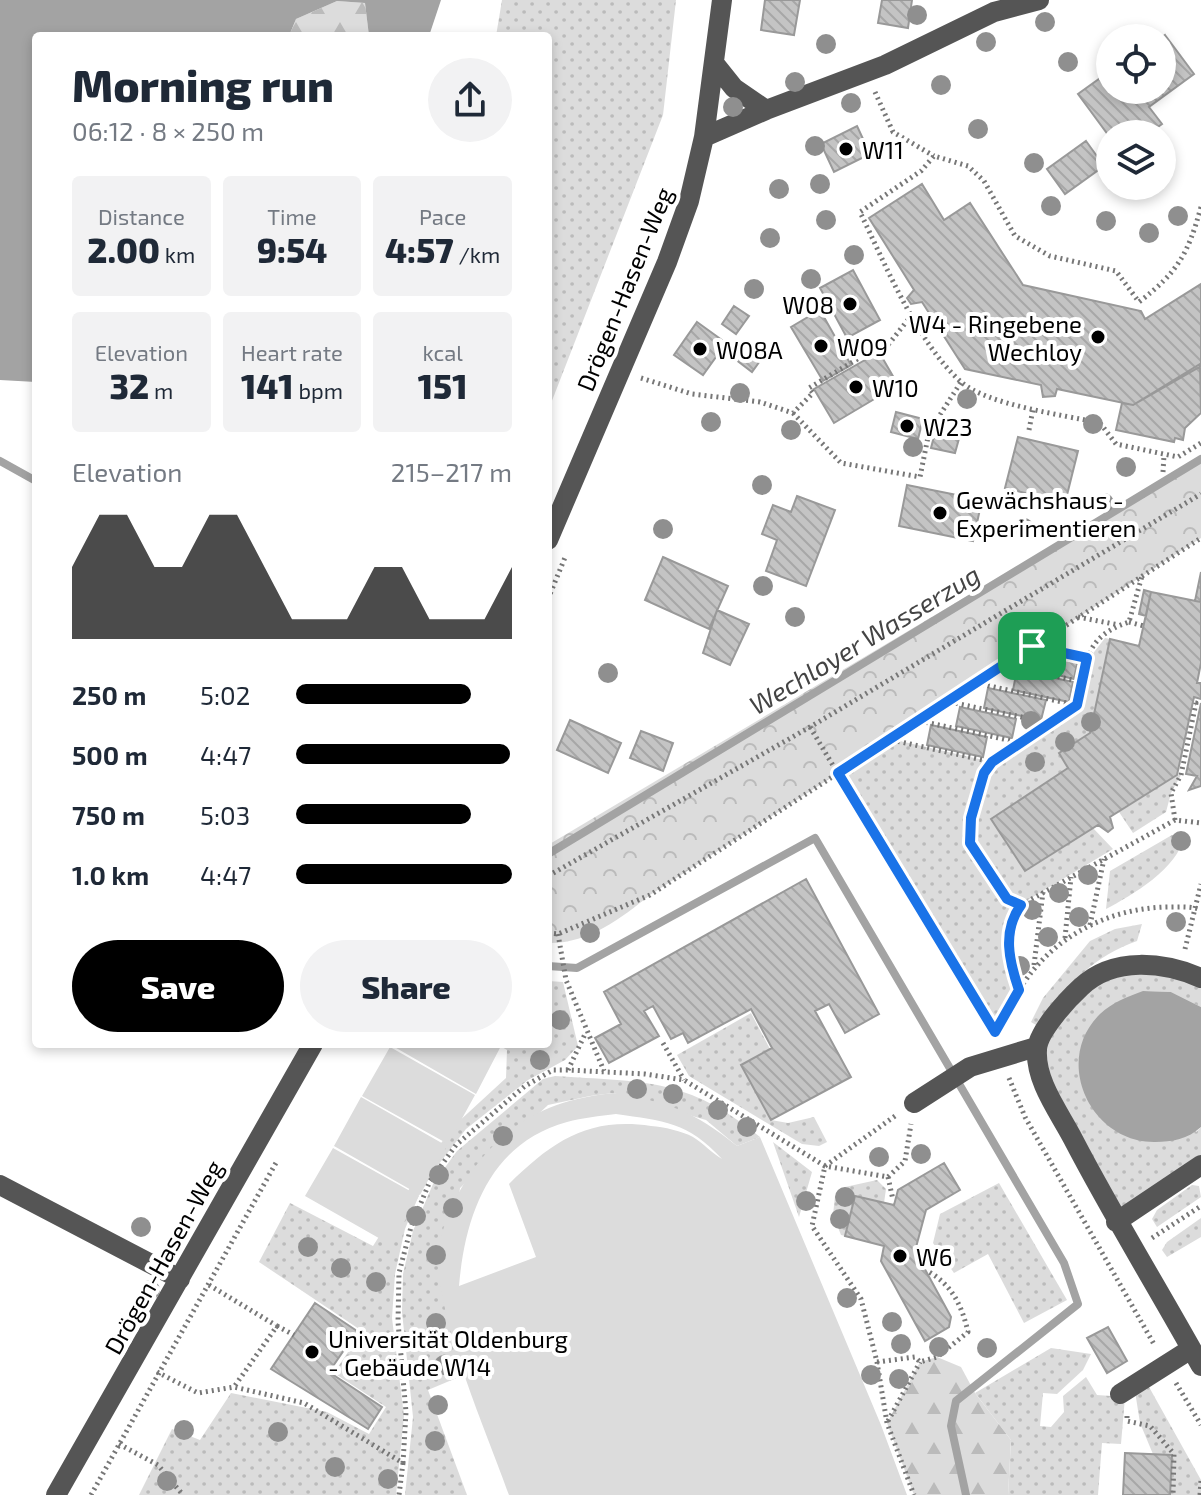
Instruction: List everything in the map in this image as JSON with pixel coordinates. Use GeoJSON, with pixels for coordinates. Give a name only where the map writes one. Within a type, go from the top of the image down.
{"type":"FeatureCollection","features":[{"type":"Feature","properties":{"kind":"street","name":"Drögen-Hasen-Weg"},"geometry":{"type":"LineString","coordinates":[[552,531],[667,262],[689,201],[704,137],[722,0]]}},
{"type":"Feature","properties":{"kind":"street"},"geometry":{"type":"LineString","coordinates":[[704,137],[766,110],[867,73],[994,12],[1039,0]]}},
{"type":"Feature","properties":{"kind":"street"},"geometry":{"type":"LineString","coordinates":[[714,63],[734,88],[766,110]]}},
{"type":"Feature","properties":{"kind":"street"},"geometry":{"type":"LineString","coordinates":[[1124,1392],[1165,1365],[1196,1358],[1116,1222],[1040,1076],[1036,1047],[1063,1004],[1088,981],[1122,965],[1179,968],[1201,978]]}},
{"type":"Feature","properties":{"kind":"street"},"geometry":{"type":"LineString","coordinates":[[914,1103],[970,1067],[1036,1047]]}},
{"type":"Feature","properties":{"kind":"street","name":"Drögen-Hasen-Weg"},"geometry":{"type":"LineString","coordinates":[[56,1495],[311,1048]]}},
{"type":"Feature","properties":{"kind":"street"},"geometry":{"type":"LineString","coordinates":[[1116,1222],[1201,1165]]}},
{"type":"Feature","properties":{"kind":"street"},"geometry":{"type":"LineString","coordinates":[[0,1185],[180,1279]]}},
{"type":"Feature","properties":{"kind":"path"},"geometry":{"type":"LineString","coordinates":[[867,73],[893,132],[934,156],[968,166],[984,181],[1015,236],[1050,256],[1116,271],[1139,302],[1169,279],[1190,248],[1201,207]]}},
{"type":"Feature","properties":{"kind":"path"},"geometry":{"type":"LineString","coordinates":[[934,156],[921,171],[860,212],[911,316],[961,382],[1010,404],[1100,423],[1116,444],[1178,457],[1201,443]]}},
{"type":"Feature","properties":{"kind":"path"},"geometry":{"type":"LineString","coordinates":[[793,413],[813,393],[809,388],[881,345],[884,350],[911,316]]}},
{"type":"Feature","properties":{"kind":"path"},"geometry":{"type":"LineString","coordinates":[[641,378],[692,394],[760,402],[793,413],[841,463],[920,477],[929,432],[961,382]]}},
{"type":"Feature","properties":{"kind":"path"},"geometry":{"type":"LineString","coordinates":[[1029,430],[1033,409]]}},
{"type":"Feature","properties":{"kind":"path"},"geometry":{"type":"LineString","coordinates":[[1163,472],[1164,455]]}},
{"type":"Feature","properties":{"kind":"path"},"geometry":{"type":"LineString","coordinates":[[552,874],[810,727],[1201,494]]}},
{"type":"Feature","properties":{"kind":"path"},"geometry":{"type":"LineString","coordinates":[[552,933],[558,934],[650,895],[1201,538]]}},
{"type":"Feature","properties":{"kind":"path"},"geometry":{"type":"LineString","coordinates":[[1129,622],[1142,576]]}},
{"type":"Feature","properties":{"kind":"path"},"geometry":{"type":"LineString","coordinates":[[1077,617],[1120,625]]}},
{"type":"Feature","properties":{"kind":"path"},"geometry":{"type":"LineString","coordinates":[[1021,905],[1007,899],[970,843],[971,818],[984,773],[992,762],[1077,705],[1091,646],[1101,635],[1129,622],[1144,626]]}},
{"type":"Feature","properties":{"kind":"path"},"geometry":{"type":"LineString","coordinates":[[1032,646],[1087,658]]}},
{"type":"Feature","properties":{"kind":"path"},"geometry":{"type":"LineString","coordinates":[[1004,665],[1082,682]]}},
{"type":"Feature","properties":{"kind":"path"},"geometry":{"type":"LineString","coordinates":[[976,683],[1077,705]]}},
{"type":"Feature","properties":{"kind":"path"},"geometry":{"type":"LineString","coordinates":[[949,702],[1051,723]]}},
{"type":"Feature","properties":{"kind":"path"},"geometry":{"type":"LineString","coordinates":[[1175,820],[1171,793],[1181,775],[1196,703],[1192,703]]}},
{"type":"Feature","properties":{"kind":"path"},"geometry":{"type":"LineString","coordinates":[[920,721],[1023,743]]}},
{"type":"Feature","properties":{"kind":"path"},"geometry":{"type":"LineString","coordinates":[[810,727],[995,1032],[1001,1057],[1025,1117],[1201,1425]]}},
{"type":"Feature","properties":{"kind":"path"},"geometry":{"type":"LineString","coordinates":[[891,739],[992,762]]}},
{"type":"Feature","properties":{"kind":"path"},"geometry":{"type":"LineString","coordinates":[[1019,990],[1008,958],[1008,945],[1015,913],[1021,905],[1175,820],[1201,823]]}},
{"type":"Feature","properties":{"kind":"path"},"geometry":{"type":"LineString","coordinates":[[1090,925],[1104,858]]}},
{"type":"Feature","properties":{"kind":"path"},"geometry":{"type":"LineString","coordinates":[[1064,939],[1071,876]]}},
{"type":"Feature","properties":{"kind":"path"},"geometry":{"type":"LineString","coordinates":[[1179,968],[1199,909],[1201,884]]}},
{"type":"Feature","properties":{"kind":"path"},"geometry":{"type":"LineString","coordinates":[[1034,966],[1043,892]]}},
{"type":"Feature","properties":{"kind":"path"},"geometry":{"type":"LineString","coordinates":[[995,1032],[1034,966],[1064,939],[1090,925],[1144,907],[1199,909]]}},
{"type":"Feature","properties":{"kind":"path"},"geometry":{"type":"LineString","coordinates":[[558,934],[566,980],[604,1071]]}},
{"type":"Feature","properties":{"kind":"path"},"geometry":{"type":"LineString","coordinates":[[568,1070],[586,1031]]}},
{"type":"Feature","properties":{"kind":"path"},"geometry":{"type":"LineString","coordinates":[[663,1043],[684,1080]]}},
{"type":"Feature","properties":{"kind":"path"},"geometry":{"type":"LineString","coordinates":[[399,1495],[406,1412],[398,1322],[399,1273],[411,1227],[430,1181],[456,1145],[525,1086],[553,1070],[604,1071],[684,1080],[825,1166],[888,1177]]}},
{"type":"Feature","properties":{"kind":"path"},"geometry":{"type":"LineString","coordinates":[[914,1103],[825,1166],[812,1226],[861,1299],[877,1362],[887,1423],[914,1495]]}},
{"type":"Feature","properties":{"kind":"path"},"geometry":{"type":"LineString","coordinates":[[888,1177],[905,1161],[914,1103]]}},
{"type":"Feature","properties":{"kind":"path"},"geometry":{"type":"LineString","coordinates":[[91,1495],[282,1151]]}},
{"type":"Feature","properties":{"kind":"path"},"geometry":{"type":"LineString","coordinates":[[888,1177],[893,1200]]}},
{"type":"Feature","properties":{"kind":"path"},"geometry":{"type":"LineString","coordinates":[[887,1423],[920,1362],[937,1357],[968,1332],[963,1312],[945,1281],[929,1272]]}},
{"type":"Feature","properties":{"kind":"path"},"geometry":{"type":"LineString","coordinates":[[180,1279],[210,1285],[294,1335]]}},
{"type":"Feature","properties":{"kind":"path"},"geometry":{"type":"LineString","coordinates":[[234,1387],[277,1326]]}},
{"type":"Feature","properties":{"kind":"path"},"geometry":{"type":"LineString","coordinates":[[877,1362],[915,1357],[920,1362]]}},
{"type":"Feature","properties":{"kind":"path"},"geometry":{"type":"LineString","coordinates":[[135,1360],[198,1393],[234,1387],[304,1403],[403,1463]]}},
{"type":"Feature","properties":{"kind":"path"},"geometry":{"type":"LineString","coordinates":[[1124,1392],[1127,1421],[1150,1426],[1174,1454],[1173,1495]]}},
{"type":"Feature","properties":{"kind":"path"},"geometry":{"type":"LineString","coordinates":[[304,1403],[308,1394]]}},
{"type":"Feature","properties":{"kind":"path"},"geometry":{"type":"LineString","coordinates":[[93,1430],[158,1465],[183,1495]]}},
{"type":"Feature","properties":{"kind":"path"},"geometry":{"type":"LineString","coordinates":[[1200,1495],[1201,1480]]}},
{"type":"Feature","properties":{"kind":"green space"},"geometry":{"type":"Polygon","coordinates":[[[502,0],[676,0],[663,115],[552,401],[552,32],[497,32],[502,0]]]}},
{"type":"Feature","properties":{"kind":"green space"},"geometry":{"type":"Polygon","coordinates":[[[337,1],[365,3],[369,32],[291,32],[296,19],[337,1]]]}},
{"type":"Feature","properties":{"kind":"green space"},"geometry":{"type":"Polygon","coordinates":[[[1201,457],[1201,538],[650,895],[615,921],[590,935],[552,943],[552,843],[1201,457]]]}},
{"type":"Feature","properties":{"kind":"green space"},"geometry":{"type":"Polygon","coordinates":[[[1105,638],[1110,639],[1090,733],[1059,753],[1068,768],[991,819],[1025,871],[1093,828],[1113,849],[1021,904],[1009,935],[1012,968],[1019,990],[995,1032],[838,773],[891,739],[992,762],[1007,760],[1076,715],[1091,656],[1105,638]]]}},
{"type":"Feature","properties":{"kind":"green space"},"geometry":{"type":"Polygon","coordinates":[[[1181,775],[1171,793],[1166,812],[1133,833],[1119,812],[1181,775]]]}},
{"type":"Feature","properties":{"kind":"green space"},"geometry":{"type":"Polygon","coordinates":[[[1172,835],[1183,837],[1180,848],[1164,870],[1106,909],[1110,871],[1172,835]]]}},
{"type":"Feature","properties":{"kind":"green space"},"geometry":{"type":"Polygon","coordinates":[[[1142,924],[1137,941],[1094,964],[1061,995],[1041,1021],[1036,1025],[1031,1022],[1043,998],[1090,941],[1115,929],[1142,924]]]}},
{"type":"Feature","properties":{"kind":"green space"},"geometry":{"type":"Polygon","coordinates":[[[1122,965],[1201,978],[1201,1007],[1171,992],[1143,991],[1196,1132],[1201,1127],[1201,1165],[1116,1222],[1036,1047],[1063,1004],[1122,965]]]}},
{"type":"Feature","properties":{"kind":"green space"},"geometry":{"type":"Polygon","coordinates":[[[552,981],[563,982],[578,1046],[565,1060],[528,1080],[466,1129],[424,1183],[405,1229],[395,1274],[392,1318],[404,1416],[396,1495],[139,1495],[172,1429],[200,1440],[231,1393],[327,1412],[369,1434],[386,1407],[334,1373],[362,1331],[259,1262],[290,1203],[373,1246],[427,1161],[456,1124],[506,1078],[507,1050],[504,1048],[552,1048],[552,981]]]}},
{"type":"Feature","properties":{"kind":"green space"},"geometry":{"type":"Polygon","coordinates":[[[751,1013],[770,1049],[742,1065],[771,1120],[788,1123],[814,1117],[827,1142],[819,1146],[802,1144],[689,1076],[677,1055],[751,1013]]]}},
{"type":"Feature","properties":{"kind":"green space"},"geometry":{"type":"Polygon","coordinates":[[[389,1048],[475,1095],[448,1144],[362,1096],[389,1048]]]}},
{"type":"Feature","properties":{"kind":"green space"},"geometry":{"type":"Polygon","coordinates":[[[396,1048],[500,1048],[476,1094],[396,1048]]]}},
{"type":"Feature","properties":{"kind":"green space"},"geometry":{"type":"Polygon","coordinates":[[[555,1076],[663,1086],[710,1103],[760,1137],[737,1146],[706,1120],[613,1093],[590,1096],[548,1105],[460,1188],[446,1310],[466,1374],[428,1390],[467,1495],[405,1495],[413,1417],[402,1312],[403,1274],[413,1231],[433,1184],[457,1151],[543,1079],[555,1076]]]}},
{"type":"Feature","properties":{"kind":"green space"},"geometry":{"type":"Polygon","coordinates":[[[613,1093],[665,1104],[707,1124],[737,1146],[760,1137],[881,1425],[907,1495],[509,1495],[453,1340],[440,1277],[441,1239],[459,1193],[492,1147],[538,1113],[613,1093]],[[616,1114],[567,1122],[540,1132],[518,1146],[501,1164],[486,1185],[476,1208],[462,1259],[459,1286],[536,1257],[509,1184],[557,1144],[573,1136],[608,1125],[662,1127],[693,1137],[722,1159],[686,1130],[662,1122],[616,1114]]]}},
{"type":"Feature","properties":{"kind":"green space"},"geometry":{"type":"Polygon","coordinates":[[[361,1097],[447,1146],[420,1195],[334,1146],[361,1097]]]}},
{"type":"Feature","properties":{"kind":"green space"},"geometry":{"type":"Polygon","coordinates":[[[773,1142],[812,1172],[799,1217],[773,1142]]]}},
{"type":"Feature","properties":{"kind":"green space"},"geometry":{"type":"Polygon","coordinates":[[[333,1148],[419,1196],[391,1245],[305,1196],[333,1148]]]}},
{"type":"Feature","properties":{"kind":"green space"},"geometry":{"type":"Polygon","coordinates":[[[877,1180],[886,1189],[884,1203],[855,1196],[845,1236],[841,1235],[833,1215],[835,1196],[845,1187],[877,1180]]]}},
{"type":"Feature","properties":{"kind":"green space"},"geometry":{"type":"Polygon","coordinates":[[[999,1183],[1067,1300],[1024,1323],[988,1254],[954,1273],[933,1243],[940,1214],[999,1183]]]}},
{"type":"Feature","properties":{"kind":"green space"},"geometry":{"type":"Polygon","coordinates":[[[1192,1185],[1199,1186],[1201,1197],[1157,1227],[1152,1219],[1157,1210],[1192,1185]]]}},
{"type":"Feature","properties":{"kind":"green space"},"geometry":{"type":"Polygon","coordinates":[[[1201,1218],[1201,1237],[1167,1257],[1162,1250],[1167,1242],[1201,1218]]]}},
{"type":"Feature","properties":{"kind":"green space"},"geometry":{"type":"Polygon","coordinates":[[[1051,1348],[1091,1354],[1083,1370],[1057,1394],[1043,1393],[1040,1426],[1051,1427],[1064,1412],[1063,1396],[1086,1377],[1097,1395],[1125,1397],[1121,1444],[1102,1443],[1098,1495],[1008,1495],[1011,1440],[975,1393],[1051,1348]]]}},
{"type":"Feature","properties":{"kind":"green space"},"geometry":{"type":"Polygon","coordinates":[[[937,1357],[961,1367],[975,1393],[1011,1440],[1008,1495],[914,1495],[887,1423],[920,1362],[937,1357]]]}},
{"type":"Feature","properties":{"kind":"green space"},"geometry":{"type":"Polygon","coordinates":[[[1144,1378],[1201,1480],[1201,1495],[1170,1495],[1140,1423],[1134,1385],[1144,1378]]]}},
{"type":"Feature","properties":{"kind":"shaded area"},"geometry":{"type":"Polygon","coordinates":[[[0,0],[441,0],[430,32],[369,32],[365,3],[337,1],[296,19],[291,32],[32,32],[32,382],[0,380],[0,0]]]}},
{"type":"Feature","properties":{"kind":"shaded area"},"geometry":{"type":"Polygon","coordinates":[[[1143,991],[1171,992],[1201,1007],[1201,1127],[1174,1140],[1155,1142],[1132,1139],[1113,1129],[1097,1114],[1086,1096],[1079,1075],[1079,1054],[1086,1033],[1100,1014],[1115,1003],[1143,991]]]}},
{"type":"Feature","properties":{"kind":"building"},"geometry":{"type":"Polygon","coordinates":[[[765,0],[800,0],[794,35],[761,30],[765,0]]]}},
{"type":"Feature","properties":{"kind":"building"},"geometry":{"type":"Polygon","coordinates":[[[882,0],[912,0],[908,28],[878,23],[882,0]]]}},
{"type":"Feature","properties":{"kind":"building"},"geometry":{"type":"Polygon","coordinates":[[[1176,50],[1194,74],[1176,87],[1176,50]]]}},
{"type":"Feature","properties":{"kind":"building"},"geometry":{"type":"Polygon","coordinates":[[[1096,81],[1096,104],[1153,104],[1149,107],[1159,120],[1097,120],[1078,94],[1096,81]]]}},
{"type":"Feature","properties":{"kind":"building","name":"W11"},"geometry":{"type":"Polygon","coordinates":[[[857,126],[870,154],[834,172],[821,144],[857,126]]]}},
{"type":"Feature","properties":{"kind":"building"},"geometry":{"type":"Polygon","coordinates":[[[1086,141],[1096,155],[1096,172],[1065,194],[1047,169],[1086,141]]]}},
{"type":"Feature","properties":{"kind":"building"},"geometry":{"type":"Polygon","coordinates":[[[922,184],[944,220],[970,203],[1023,285],[1141,311],[1145,319],[1201,284],[1201,366],[1133,405],[1057,389],[1055,396],[1043,397],[1041,385],[965,369],[922,302],[911,304],[907,298],[914,290],[869,218],[922,184]]]}},
{"type":"Feature","properties":{"kind":"building","name":"W08"},"geometry":{"type":"Polygon","coordinates":[[[853,270],[880,320],[847,338],[820,288],[853,270]]]}},
{"type":"Feature","properties":{"kind":"building"},"geometry":{"type":"Polygon","coordinates":[[[734,306],[749,316],[736,334],[722,324],[734,306]]]}},
{"type":"Feature","properties":{"kind":"building","name":"W09"},"geometry":{"type":"Polygon","coordinates":[[[820,310],[851,365],[823,381],[791,327],[820,310]]]}},
{"type":"Feature","properties":{"kind":"building","name":"W08A"},"geometry":{"type":"Polygon","coordinates":[[[697,322],[726,343],[703,375],[674,355],[697,322]]]}},
{"type":"Feature","properties":{"kind":"building"},"geometry":{"type":"Polygon","coordinates":[[[747,342],[765,354],[752,372],[735,359],[747,342]]]}},
{"type":"Feature","properties":{"kind":"building","name":"W10"},"geometry":{"type":"Polygon","coordinates":[[[879,352],[898,385],[834,423],[814,389],[879,352]]]}},
{"type":"Feature","properties":{"kind":"building"},"geometry":{"type":"Polygon","coordinates":[[[1200,364],[1201,413],[1185,428],[1183,440],[1175,438],[1174,442],[1116,430],[1122,403],[1133,405],[1200,364]]]}},
{"type":"Feature","properties":{"kind":"building","name":"W23"},"geometry":{"type":"Polygon","coordinates":[[[896,412],[923,419],[918,439],[891,432],[896,412]]]}},
{"type":"Feature","properties":{"kind":"building"},"geometry":{"type":"Polygon","coordinates":[[[936,429],[960,435],[955,453],[931,448],[936,429]]]}},
{"type":"Feature","properties":{"kind":"building"},"geometry":{"type":"Polygon","coordinates":[[[1018,437],[1078,451],[1065,503],[1005,488],[1018,437]]]}},
{"type":"Feature","properties":{"kind":"building","name":"Gewächshaus - Experimentieren"},"geometry":{"type":"Polygon","coordinates":[[[907,485],[982,500],[973,541],[899,526],[907,485]]]}},
{"type":"Feature","properties":{"kind":"building"},"geometry":{"type":"Polygon","coordinates":[[[797,496],[835,510],[806,586],[766,571],[777,540],[762,534],[773,505],[791,512],[797,496]]]}},
{"type":"Feature","properties":{"kind":"building"},"geometry":{"type":"Polygon","coordinates":[[[663,557],[728,586],[709,629],[645,600],[663,557]]]}},
{"type":"Feature","properties":{"kind":"building"},"geometry":{"type":"Polygon","coordinates":[[[1201,572],[1201,602],[1195,601],[1201,572]]]}},
{"type":"Feature","properties":{"kind":"building"},"geometry":{"type":"Polygon","coordinates":[[[1201,572],[1201,602],[1195,601],[1201,572]]]}},
{"type":"Feature","properties":{"kind":"building"},"geometry":{"type":"Polygon","coordinates":[[[1144,590],[1151,592],[1146,616],[1139,614],[1144,590]]]}},
{"type":"Feature","properties":{"kind":"building"},"geometry":{"type":"Polygon","coordinates":[[[1151,592],[1201,602],[1201,663],[1197,683],[1201,683],[1201,699],[1194,697],[1177,775],[1110,817],[1113,828],[1108,832],[1098,825],[1025,871],[991,819],[1068,768],[1059,753],[1090,733],[1110,639],[1139,646],[1151,592]]]}},
{"type":"Feature","properties":{"kind":"building"},"geometry":{"type":"Polygon","coordinates":[[[717,610],[749,624],[730,665],[703,653],[717,610]]]}},
{"type":"Feature","properties":{"kind":"building"},"geometry":{"type":"Polygon","coordinates":[[[1049,653],[1078,659],[1074,679],[1045,672],[1049,653]]]}},
{"type":"Feature","properties":{"kind":"building"},"geometry":{"type":"Polygon","coordinates":[[[1017,670],[1073,682],[1069,702],[1013,690],[1017,670]]]}},
{"type":"Feature","properties":{"kind":"building"},"geometry":{"type":"Polygon","coordinates":[[[988,688],[1046,700],[1041,720],[984,708],[988,688]]]}},
{"type":"Feature","properties":{"kind":"building"},"geometry":{"type":"Polygon","coordinates":[[[1201,703],[1201,786],[1189,790],[1197,776],[1186,774],[1201,703]]]}},
{"type":"Feature","properties":{"kind":"building"},"geometry":{"type":"Polygon","coordinates":[[[960,707],[1016,719],[1012,738],[956,726],[960,707]]]}},
{"type":"Feature","properties":{"kind":"building"},"geometry":{"type":"Polygon","coordinates":[[[570,720],[621,743],[608,773],[557,750],[570,720]]]}},
{"type":"Feature","properties":{"kind":"building"},"geometry":{"type":"Polygon","coordinates":[[[931,725],[987,737],[983,757],[927,745],[931,725]]]}},
{"type":"Feature","properties":{"kind":"building"},"geometry":{"type":"Polygon","coordinates":[[[641,731],[673,743],[663,771],[630,758],[641,731]]]}},
{"type":"Feature","properties":{"kind":"building"},"geometry":{"type":"Polygon","coordinates":[[[806,879],[879,1014],[845,1033],[829,1004],[815,1011],[851,1077],[771,1120],[741,1065],[772,1048],[751,1009],[688,1043],[683,1033],[671,1039],[653,1006],[644,1011],[659,1036],[609,1063],[595,1038],[621,1024],[604,992],[806,879]]]}},
{"type":"Feature","properties":{"kind":"building","name":"W6"},"geometry":{"type":"Polygon","coordinates":[[[944,1163],[960,1190],[926,1210],[915,1251],[951,1317],[949,1327],[925,1341],[881,1261],[884,1246],[845,1236],[855,1196],[894,1205],[898,1190],[944,1163]]]}},
{"type":"Feature","properties":{"kind":"building","name":"Universität Oldenburg - Gebäude W14"},"geometry":{"type":"Polygon","coordinates":[[[315,1303],[357,1331],[329,1372],[382,1407],[368,1429],[271,1369],[315,1303]]]}},
{"type":"Feature","properties":{"kind":"building"},"geometry":{"type":"Polygon","coordinates":[[[1108,1327],[1127,1361],[1107,1373],[1087,1338],[1108,1327]]]}},
{"type":"Feature","properties":{"kind":"building"},"geometry":{"type":"Polygon","coordinates":[[[1125,1453],[1172,1455],[1170,1495],[1123,1495],[1125,1453]]]}},
{"type":"Feature","properties":{"kind":"waterway","name":"Wechloyer Wasserzug"},"geometry":{"type":"LineString","coordinates":[[552,852],[1201,459]]}},
{"type":"Feature","properties":{"kind":"waterway","name":"Wechloyer Wasserzug"},"geometry":{"type":"LineString","coordinates":[[0,461],[32,479]]}},
{"type":"Feature","properties":{"kind":"waterway"},"geometry":{"type":"LineString","coordinates":[[552,966],[577,968],[815,838],[1064,1263],[1078,1304],[956,1401],[951,1426],[966,1495]]}},
{"type":"Feature","properties":{"kind":"place","name":"W11"},"geometry":{"type":"Point","coordinates":[846,149]}},
{"type":"Feature","properties":{"kind":"place","name":"W08"},"geometry":{"type":"Point","coordinates":[850,304]}},
{"type":"Feature","properties":{"kind":"place","name":"W4 - Ringebene Wechloy"},"geometry":{"type":"Point","coordinates":[1098,337]}},
{"type":"Feature","properties":{"kind":"place","name":"W09"},"geometry":{"type":"Point","coordinates":[821,346]}},
{"type":"Feature","properties":{"kind":"place","name":"W08A"},"geometry":{"type":"Point","coordinates":[700,349]}},
{"type":"Feature","properties":{"kind":"place","name":"W10"},"geometry":{"type":"Point","coordinates":[856,387]}},
{"type":"Feature","properties":{"kind":"place","name":"W23"},"geometry":{"type":"Point","coordinates":[907,426]}},
{"type":"Feature","properties":{"kind":"place","name":"Gewächshaus - Experimentieren"},"geometry":{"type":"Point","coordinates":[940,513]}},
{"type":"Feature","properties":{"kind":"place","name":"W6"},"geometry":{"type":"Point","coordinates":[900,1256]}},
{"type":"Feature","properties":{"kind":"place","name":"Universität Oldenburg - Gebäude W14"},"geometry":{"type":"Point","coordinates":[312,1352]}},
{"type":"Feature","properties":{"kind":"route"},"geometry":{"type":"LineString","coordinates":[[1032,646],[1087,658],[1077,705],[992,762],[984,773],[971,818],[970,843],[1007,899],[1021,905],[1015,913],[1008,945],[1008,958],[1019,990],[995,1032],[838,773],[1032,646]]}}]}
